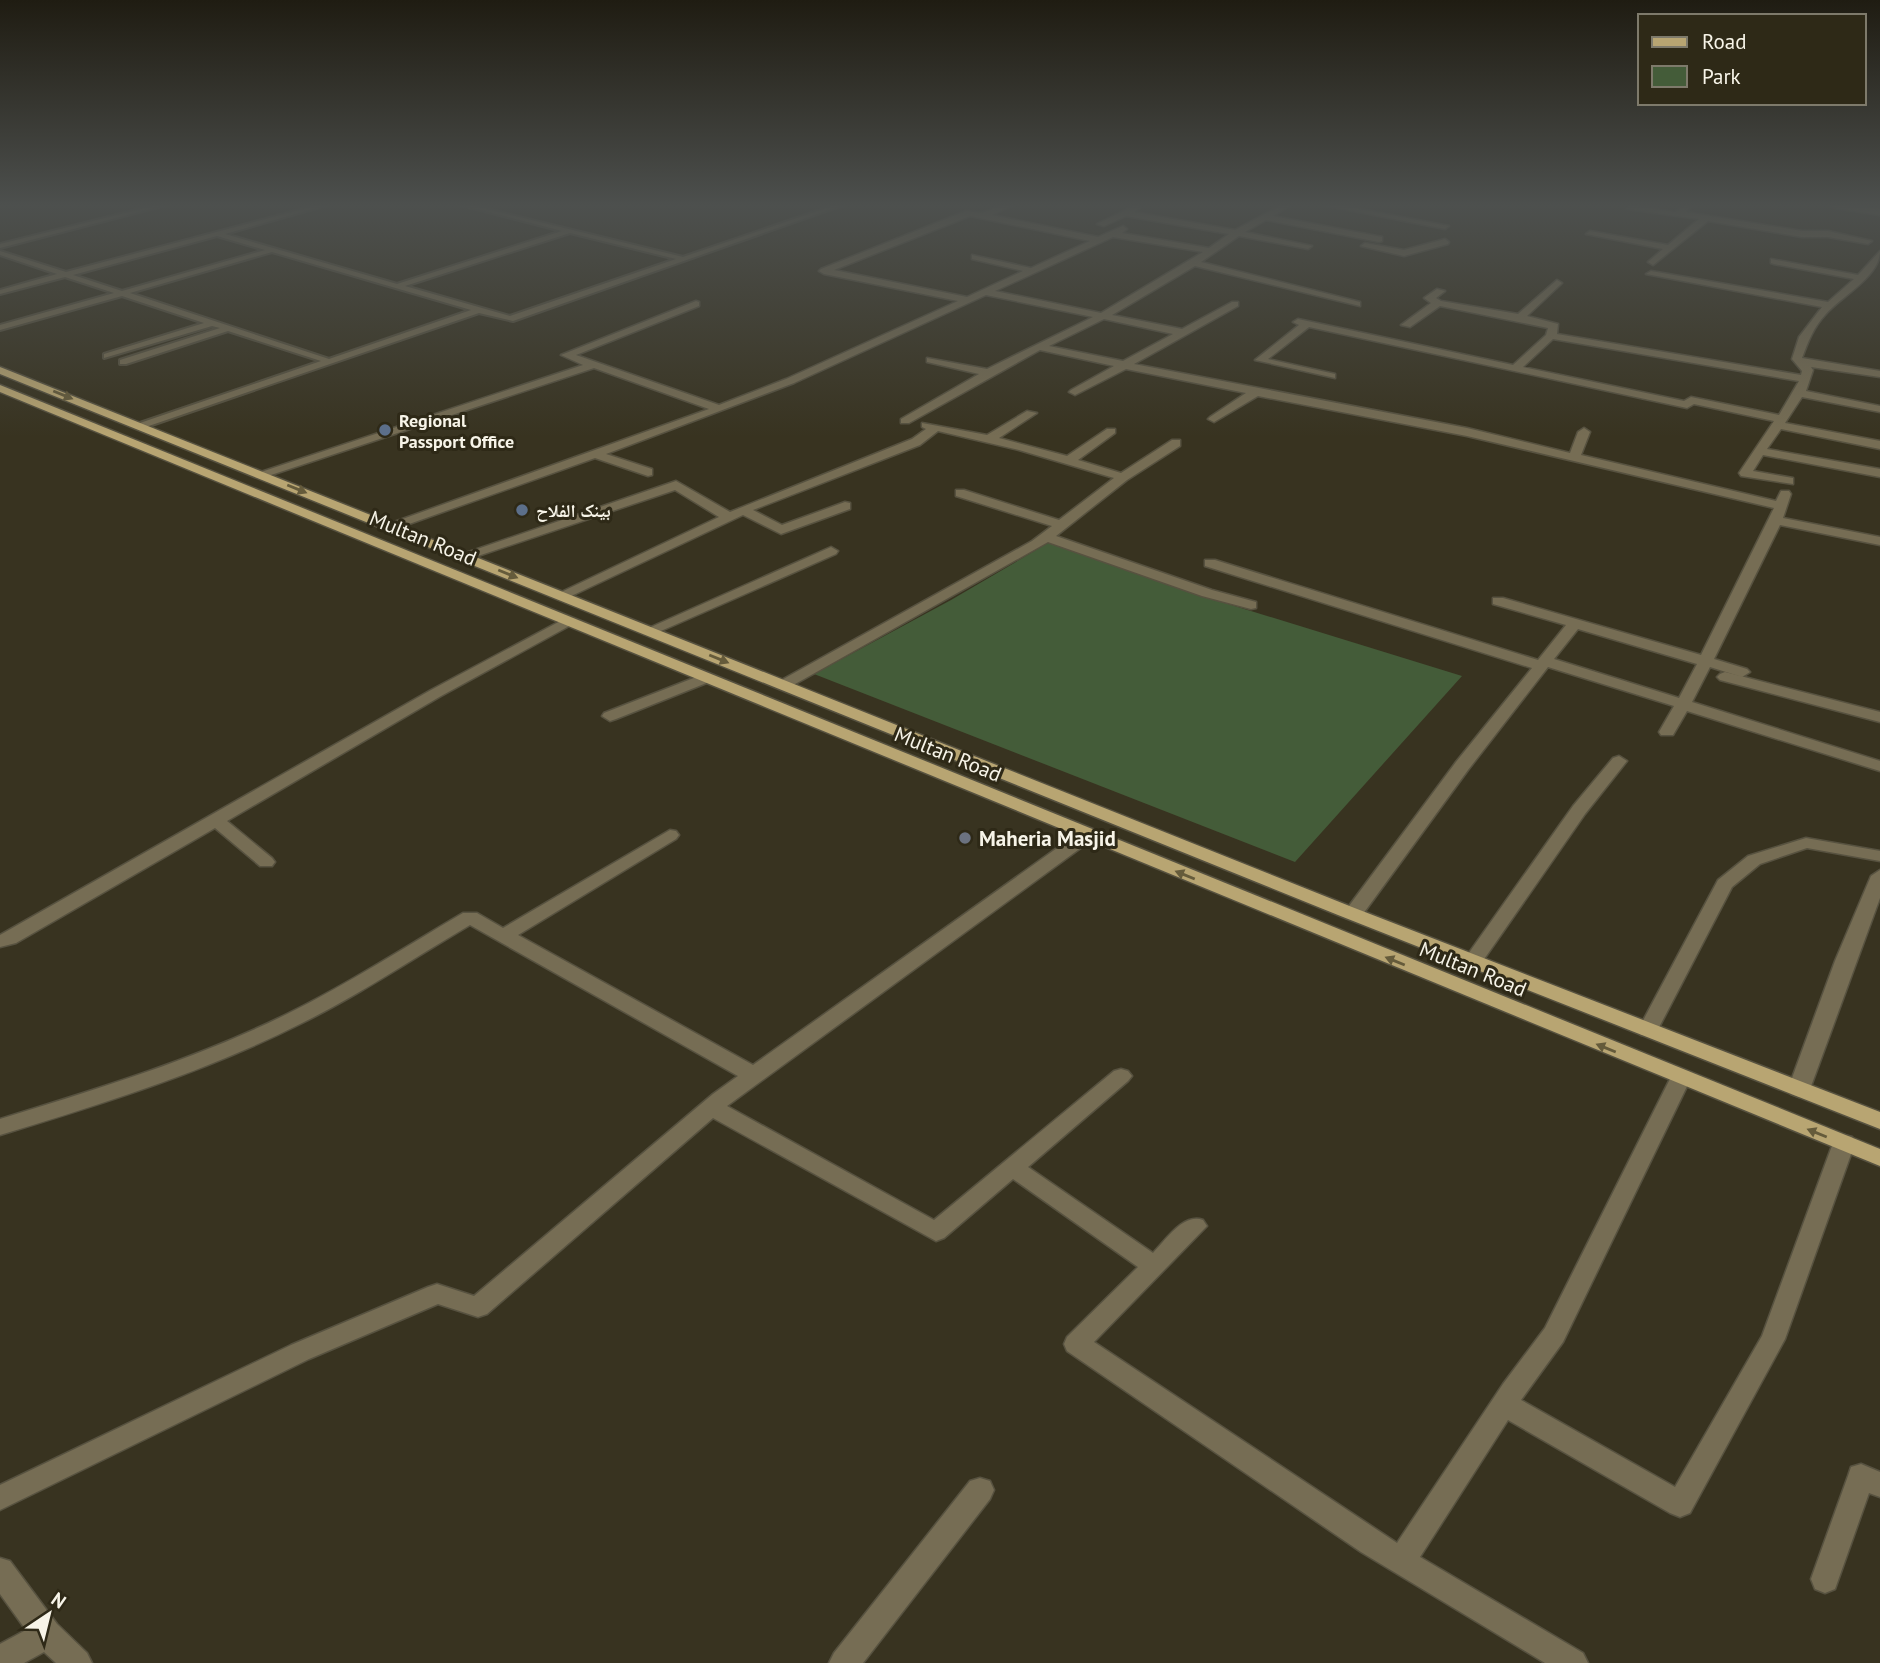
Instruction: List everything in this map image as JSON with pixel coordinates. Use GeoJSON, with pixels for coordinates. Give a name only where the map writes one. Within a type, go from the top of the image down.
{"type":"FeatureCollection","features":[{"type":"Feature","properties":{"kind":"main road","name":"Multan Road"},"geometry":{"type":"LineString","coordinates":[[0,370],[1353,914],[1880,1121]]}},
{"type":"Feature","properties":{"kind":"main road","name":"Multan Road"},"geometry":{"type":"LineString","coordinates":[[0,388],[1880,1158]]}},
{"type":"Feature","properties":{"kind":"street"},"geometry":{"type":"LineString","coordinates":[[882,283],[968,300]]}},
{"type":"Feature","properties":{"kind":"street"},"geometry":{"type":"LineString","coordinates":[[390,526],[719,409],[790,381],[1007,283]]}},
{"type":"Feature","properties":{"kind":"street"},"geometry":{"type":"LineString","coordinates":[[1123,477],[989,439],[905,421],[989,373],[1104,316],[1161,283]]}},
{"type":"Feature","properties":{"kind":"street"},"geometry":{"type":"LineString","coordinates":[[1277,283],[1357,304]]}},
{"type":"Feature","properties":{"kind":"street"},"geometry":{"type":"LineString","coordinates":[[1520,317],[1557,283]]}},
{"type":"Feature","properties":{"kind":"street"},"geometry":{"type":"LineString","coordinates":[[1700,283],[1829,305]]}},
{"type":"Feature","properties":{"kind":"street"},"geometry":{"type":"LineString","coordinates":[[1667,732],[1685,704],[1776,520],[1790,478],[1745,473],[1799,393],[1808,370],[1797,359],[1804,337],[1829,305],[1856,283]]}},
{"type":"Feature","properties":{"kind":"street"},"geometry":{"type":"LineString","coordinates":[[1440,291],[1429,298],[1438,303],[1520,317],[1554,326],[1551,336],[1514,369]]}},
{"type":"Feature","properties":{"kind":"street"},"geometry":{"type":"LineString","coordinates":[[986,292],[1185,333]]}},
{"type":"Feature","properties":{"kind":"street"},"geometry":{"type":"LineString","coordinates":[[696,303],[566,355],[719,409]]}},
{"type":"Feature","properties":{"kind":"street"},"geometry":{"type":"LineString","coordinates":[[1406,325],[1438,303]]}},
{"type":"Feature","properties":{"kind":"street"},"geometry":{"type":"LineString","coordinates":[[1075,392],[1235,304]]}},
{"type":"Feature","properties":{"kind":"street"},"geometry":{"type":"LineString","coordinates":[[1331,376],[1261,360],[1302,323],[1687,405],[1691,400],[1880,445]]}},
{"type":"Feature","properties":{"kind":"street"},"geometry":{"type":"LineString","coordinates":[[1551,336],[1805,379]]}},
{"type":"Feature","properties":{"kind":"street"},"geometry":{"type":"LineString","coordinates":[[1040,347],[1467,432],[1782,506]]}},
{"type":"Feature","properties":{"kind":"street"},"geometry":{"type":"LineString","coordinates":[[931,360],[989,373]]}},
{"type":"Feature","properties":{"kind":"street"},"geometry":{"type":"LineString","coordinates":[[1800,362],[1880,374]]}},
{"type":"Feature","properties":{"kind":"street"},"geometry":{"type":"LineString","coordinates":[[261,474],[593,365]]}},
{"type":"Feature","properties":{"kind":"street"},"geometry":{"type":"LineString","coordinates":[[1214,419],[1256,392]]}},
{"type":"Feature","properties":{"kind":"street"},"geometry":{"type":"LineString","coordinates":[[1799,393],[1880,409]]}},
{"type":"Feature","properties":{"kind":"street"},"geometry":{"type":"LineString","coordinates":[[989,439],[1031,414]]}},
{"type":"Feature","properties":{"kind":"street"},"geometry":{"type":"LineString","coordinates":[[562,596],[743,510],[916,442],[936,427]]}},
{"type":"Feature","properties":{"kind":"street"},"geometry":{"type":"LineString","coordinates":[[1068,461],[1111,431]]}},
{"type":"Feature","properties":{"kind":"street"},"geometry":{"type":"LineString","coordinates":[[1574,457],[1584,432]]}},
{"type":"Feature","properties":{"kind":"street"},"geometry":{"type":"LineString","coordinates":[[783,685],[986,575],[1046,537],[1123,477],[1176,443]]}},
{"type":"Feature","properties":{"kind":"street"},"geometry":{"type":"LineString","coordinates":[[1760,451],[1880,472]]}},
{"type":"Feature","properties":{"kind":"street"},"geometry":{"type":"LineString","coordinates":[[596,454],[648,472]]}},
{"type":"Feature","properties":{"kind":"street"},"geometry":{"type":"LineString","coordinates":[[464,556],[676,485],[729,517]]}},
{"type":"Feature","properties":{"kind":"street"},"geometry":{"type":"LineString","coordinates":[[960,493],[1062,525]]}},
{"type":"Feature","properties":{"kind":"street"},"geometry":{"type":"LineString","coordinates":[[743,510],[780,530],[845,506]]}},
{"type":"Feature","properties":{"kind":"street"},"geometry":{"type":"LineString","coordinates":[[1776,520],[1880,541]]}},
{"type":"Feature","properties":{"kind":"street"},"geometry":{"type":"LineString","coordinates":[[1046,537],[1214,595],[1251,605]]}},
{"type":"Feature","properties":{"kind":"street"},"geometry":{"type":"LineString","coordinates":[[649,631],[831,551]]}},
{"type":"Feature","properties":{"kind":"street"},"geometry":{"type":"LineString","coordinates":[[1210,563],[1685,704],[1880,766]]}},
{"type":"Feature","properties":{"kind":"street"},"geometry":{"type":"LineString","coordinates":[[1214,595],[1245,573]]}},
{"type":"Feature","properties":{"kind":"street"},"geometry":{"type":"LineString","coordinates":[[1498,601],[1575,623],[1750,682],[1880,717]]}},
{"type":"Feature","properties":{"kind":"street"},"geometry":{"type":"LineString","coordinates":[[0,941],[50,916],[566,622]]}},
{"type":"Feature","properties":{"kind":"street"},"geometry":{"type":"LineString","coordinates":[[1353,914],[1462,766],[1575,623]]}},
{"type":"Feature","properties":{"kind":"street"},"geometry":{"type":"LineString","coordinates":[[1704,667],[1742,672]]}},
{"type":"Feature","properties":{"kind":"street"},"geometry":{"type":"LineString","coordinates":[[610,716],[704,678]]}},
{"type":"Feature","properties":{"kind":"street"},"geometry":{"type":"LineString","coordinates":[[1473,961],[1579,810],[1619,761]]}},
{"type":"Feature","properties":{"kind":"street"},"geometry":{"type":"LineString","coordinates":[[216,820],[266,862]]}},
{"type":"Feature","properties":{"kind":"street"},"geometry":{"type":"LineString","coordinates":[[503,936],[670,835]]}},
{"type":"Feature","properties":{"kind":"street"},"geometry":{"type":"LineString","coordinates":[[0,1498],[300,1352],[437,1294],[478,1307],[712,1107],[1087,835]]}},
{"type":"Feature","properties":{"kind":"street"},"geometry":{"type":"LineString","coordinates":[[1648,1030],[1724,884],[1754,860],[1806,844],[1880,856]]}},
{"type":"Feature","properties":{"kind":"street"},"geometry":{"type":"LineString","coordinates":[[1799,1089],[1871,921],[1880,876]]}},
{"type":"Feature","properties":{"kind":"street"},"geometry":{"type":"LineString","coordinates":[[0,1127],[128,1088],[267,1031],[369,979],[470,917],[754,1075]]}},
{"type":"Feature","properties":{"kind":"street"},"geometry":{"type":"LineString","coordinates":[[712,1107],[936,1231],[1121,1076]]}},
{"type":"Feature","properties":{"kind":"street"},"geometry":{"type":"LineString","coordinates":[[1401,1561],[1504,1404],[1554,1335],[1680,1078]]}},
{"type":"Feature","properties":{"kind":"street"},"geometry":{"type":"LineString","coordinates":[[1504,1404],[1680,1504],[1773,1339],[1844,1143]]}},
{"type":"Feature","properties":{"kind":"street"},"geometry":{"type":"LineString","coordinates":[[1012,1167],[1154,1266]]}},
{"type":"Feature","properties":{"kind":"street"},"geometry":{"type":"LineString","coordinates":[[1195,1226],[1076,1344],[1401,1561],[1573,1663]]}},
{"type":"Feature","properties":{"kind":"street"},"geometry":{"type":"LineString","coordinates":[[1825,1579],[1861,1476],[1880,1485]]}},
{"type":"Feature","properties":{"kind":"street"},"geometry":{"type":"LineString","coordinates":[[844,1663],[980,1490]]}},
{"type":"Feature","properties":{"kind":"street"},"geometry":{"type":"LineString","coordinates":[[0,1571],[47,1634],[77,1663]]}},
{"type":"Feature","properties":{"kind":"street"},"geometry":{"type":"LineString","coordinates":[[0,1660],[47,1634]]}},
{"type":"Feature","properties":{"kind":"lane"},"geometry":{"type":"LineString","coordinates":[[0,292],[36,283]]}},
{"type":"Feature","properties":{"kind":"lane"},"geometry":{"type":"LineString","coordinates":[[89,283],[328,361]]}},
{"type":"Feature","properties":{"kind":"lane"},"geometry":{"type":"LineString","coordinates":[[0,328],[158,283]]}},
{"type":"Feature","properties":{"kind":"lane"},"geometry":{"type":"LineString","coordinates":[[386,283],[510,318],[615,283]]}},
{"type":"Feature","properties":{"kind":"lane"},"geometry":{"type":"LineString","coordinates":[[398,286],[409,283]]}},
{"type":"Feature","properties":{"kind":"lane"},"geometry":{"type":"LineString","coordinates":[[139,426],[480,310]]}},
{"type":"Feature","properties":{"kind":"lane"},"geometry":{"type":"LineString","coordinates":[[107,356],[212,323]]}},
{"type":"Feature","properties":{"kind":"lane"},"geometry":{"type":"LineString","coordinates":[[123,362],[229,328]]}},
{"type":"Feature","properties":{"kind":"green space"},"geometry":{"type":"Polygon","coordinates":[[[1048,543],[1212,599],[1462,676],[1295,862],[814,674],[951,600],[1048,543]]]}},
{"type":"Feature","properties":{"kind":"place","name":"Regional Passport Office"},"geometry":{"type":"Point","coordinates":[385,430]}},
{"type":"Feature","properties":{"kind":"place","name":"بینک الفلاح"},"geometry":{"type":"Point","coordinates":[522,510]}},
{"type":"Feature","properties":{"kind":"place","name":"Maheria Masjid"},"geometry":{"type":"Point","coordinates":[965,838]}}]}
